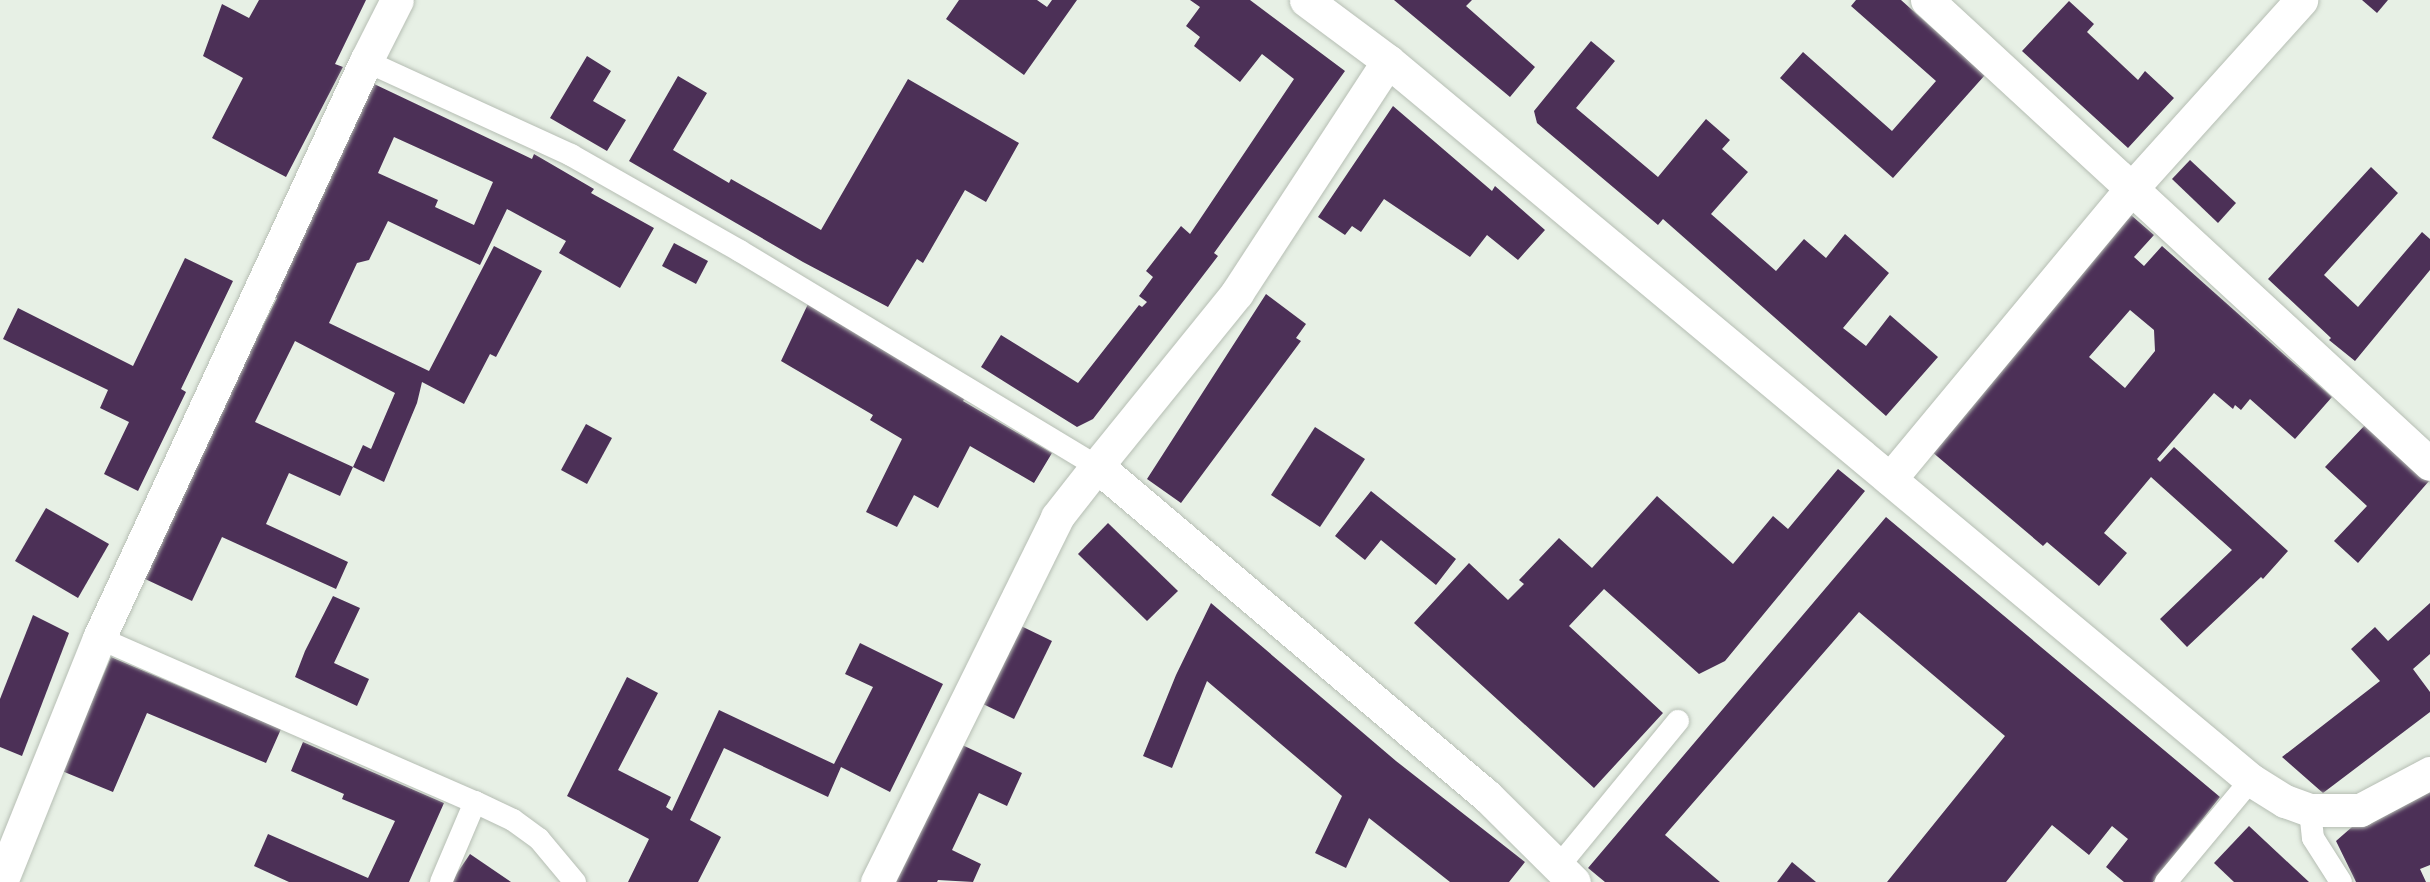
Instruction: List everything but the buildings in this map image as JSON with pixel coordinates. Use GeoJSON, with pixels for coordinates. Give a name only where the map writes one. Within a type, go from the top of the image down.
{"type":"FeatureCollection","features":[{"type":"Feature","properties":{"kind":"street"},"geometry":{"type":"LineString","coordinates":[[1,882],[99,639],[366,61],[397,0]]}},
{"type":"Feature","properties":{"kind":"street"},"geometry":{"type":"LineString","coordinates":[[1306,0],[1388,61],[2251,780],[2285,801],[2310,810],[2360,810],[2430,773]]}},
{"type":"Feature","properties":{"kind":"street"},"geometry":{"type":"LineString","coordinates":[[1927,0],[2430,465]]}},
{"type":"Feature","properties":{"kind":"street"},"geometry":{"type":"LineString","coordinates":[[1890,479],[2132,188],[2301,0]]}},
{"type":"Feature","properties":{"kind":"street"},"geometry":{"type":"LineString","coordinates":[[877,882],[1057,517],[1237,293],[1388,61]]}},
{"type":"Feature","properties":{"kind":"street"},"geometry":{"type":"LineString","coordinates":[[1097,466],[1487,796],[1566,874]]}},
{"type":"Feature","properties":{"kind":"lane"},"geometry":{"type":"LineString","coordinates":[[366,61],[571,154],[740,251],[1097,466]]}},
{"type":"Feature","properties":{"kind":"lane"},"geometry":{"type":"LineString","coordinates":[[99,639],[513,820],[539,839],[575,882]]}},
{"type":"Feature","properties":{"kind":"lane"},"geometry":{"type":"LineString","coordinates":[[1566,874],[1678,721]]}},
{"type":"Feature","properties":{"kind":"lane"},"geometry":{"type":"LineString","coordinates":[[2166,882],[2251,780]]}},
{"type":"Feature","properties":{"kind":"lane"},"geometry":{"type":"LineString","coordinates":[[441,882],[475,802]]}},
{"type":"Feature","properties":{"kind":"lane"},"geometry":{"type":"LineString","coordinates":[[2310,810],[2313,838],[2341,882]]}}]}
